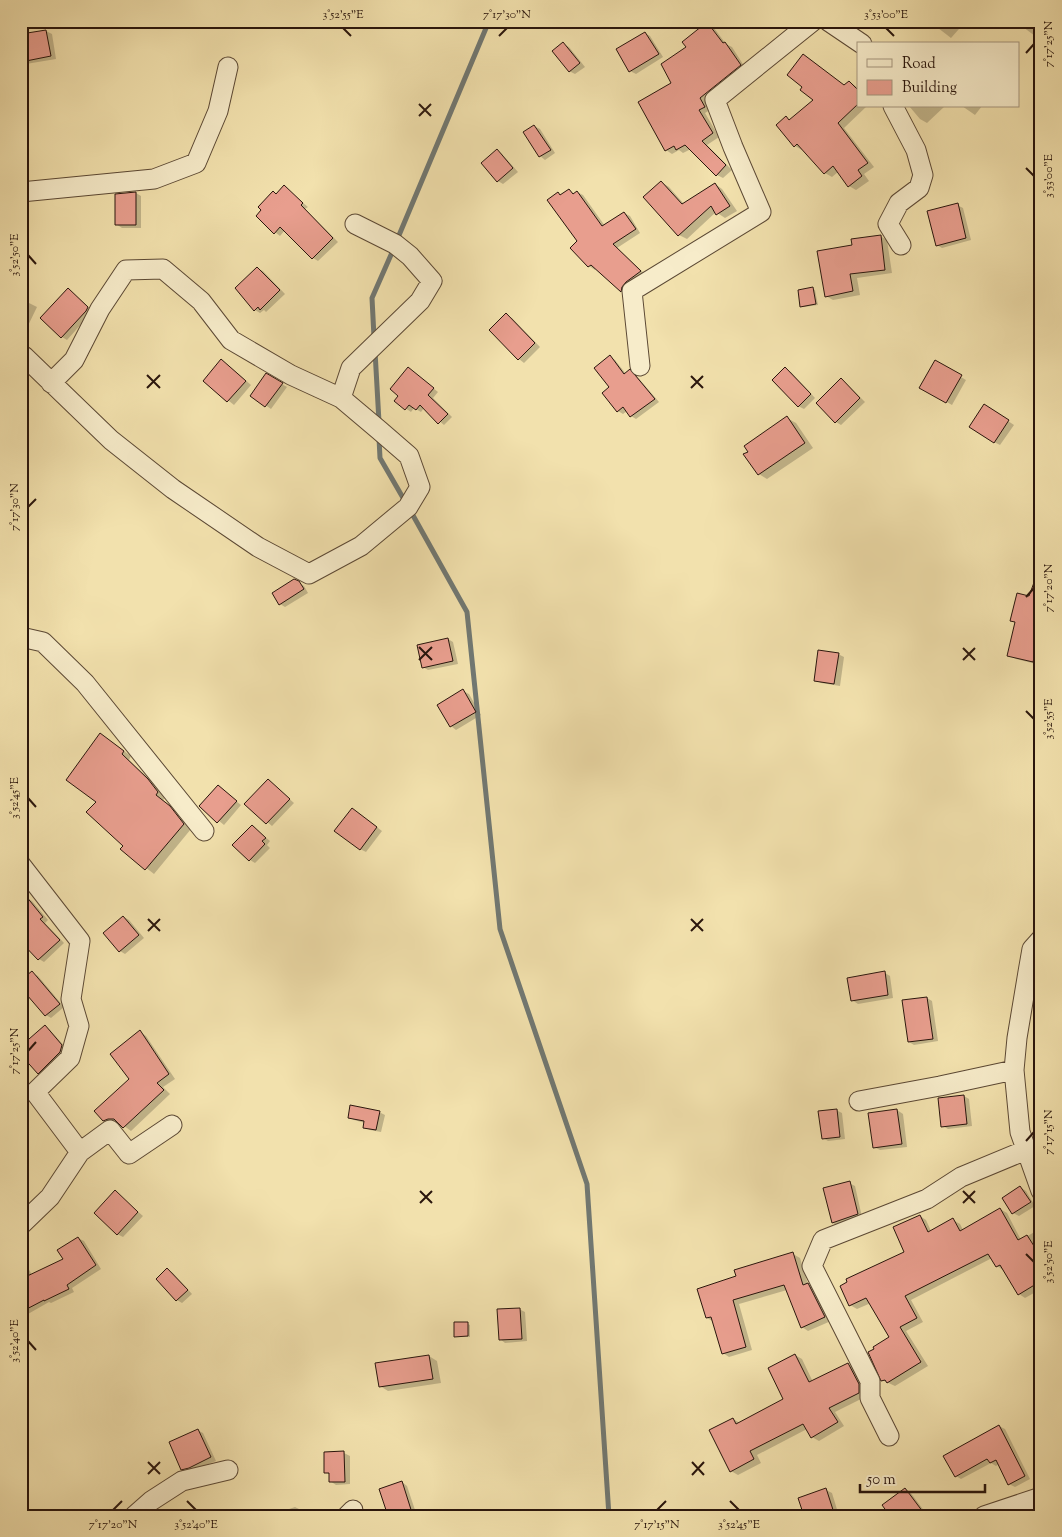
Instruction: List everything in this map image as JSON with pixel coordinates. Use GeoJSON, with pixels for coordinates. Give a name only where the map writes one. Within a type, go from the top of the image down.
{"type":"FeatureCollection","features":[{"type":"Feature","properties":{"kind":"street"},"geometry":{"type":"LineString","coordinates":[[640,366],[632,291],[761,212],[715,100],[812,21]]}},
{"type":"Feature","properties":{"kind":"street"},"geometry":{"type":"LineString","coordinates":[[828,21],[859,42]]}},
{"type":"Feature","properties":{"kind":"street"},"geometry":{"type":"LineString","coordinates":[[21,192],[154,179],[196,163],[218,111],[228,67]]}},
{"type":"Feature","properties":{"kind":"street"},"geometry":{"type":"LineString","coordinates":[[894,108],[916,150],[923,174],[919,188],[899,204],[888,224],[901,245]]}},
{"type":"Feature","properties":{"kind":"street"},"geometry":{"type":"LineString","coordinates":[[341,398],[351,368],[420,302],[432,281],[410,256],[395,244],[355,224]]}},
{"type":"Feature","properties":{"kind":"street"},"geometry":{"type":"LineString","coordinates":[[21,354],[51,383],[111,440],[173,489],[258,547],[309,574],[361,546],[408,508],[420,487],[409,456],[341,398],[291,375],[231,340],[201,301],[163,269],[126,270],[100,309],[74,360],[51,383]]}},
{"type":"Feature","properties":{"kind":"street"},"geometry":{"type":"LineString","coordinates":[[21,637],[43,642],[85,683],[204,831]]}},
{"type":"Feature","properties":{"kind":"street"},"geometry":{"type":"LineString","coordinates":[[21,865],[80,941],[71,999],[79,1026],[70,1058],[35,1092],[80,1152]]}},
{"type":"Feature","properties":{"kind":"street"},"geometry":{"type":"LineString","coordinates":[[1041,939],[1032,950],[1017,1038],[1014,1070],[1020,1132],[1041,1191]]}},
{"type":"Feature","properties":{"kind":"street"},"geometry":{"type":"LineString","coordinates":[[859,1101],[1014,1070]]}},
{"type":"Feature","properties":{"kind":"street"},"geometry":{"type":"LineString","coordinates":[[21,1225],[50,1197],[80,1152],[110,1130],[129,1154],[172,1126]]}},
{"type":"Feature","properties":{"kind":"street"},"geometry":{"type":"LineString","coordinates":[[889,1436],[870,1398],[870,1381],[812,1266],[823,1240],[927,1199],[961,1177],[1026,1150]]}},
{"type":"Feature","properties":{"kind":"street"},"geometry":{"type":"LineString","coordinates":[[134,1516],[151,1501],[182,1480],[228,1470]]}},
{"type":"Feature","properties":{"kind":"street"},"geometry":{"type":"LineString","coordinates":[[984,1516],[1041,1497]]}},
{"type":"Feature","properties":{"kind":"building"},"geometry":{"type":"Polygon","coordinates":[[[707,22],[723,43],[725,42],[741,65],[700,98],[705,107],[699,110],[713,133],[702,141],[726,165],[716,176],[685,145],[676,150],[674,146],[665,151],[638,102],[671,83],[661,64],[686,47],[682,42],[707,22]]]}},
{"type":"Feature","properties":{"kind":"building"},"geometry":{"type":"Polygon","coordinates":[[[46,30],[51,56],[21,62],[21,34],[46,30]]]}},
{"type":"Feature","properties":{"kind":"building"},"geometry":{"type":"Polygon","coordinates":[[[645,32],[659,54],[629,72],[616,49],[645,32]]]}},
{"type":"Feature","properties":{"kind":"building"},"geometry":{"type":"Polygon","coordinates":[[[563,42],[580,63],[569,72],[552,51],[563,42]]]}},
{"type":"Feature","properties":{"kind":"building"},"geometry":{"type":"Polygon","coordinates":[[[803,54],[844,85],[849,81],[857,89],[857,105],[838,123],[868,163],[858,170],[862,176],[848,187],[833,166],[824,174],[797,144],[794,147],[776,125],[786,116],[789,120],[813,100],[800,90],[802,87],[787,75],[803,54]]]}},
{"type":"Feature","properties":{"kind":"building"},"geometry":{"type":"Polygon","coordinates":[[[534,125],[551,150],[539,157],[523,132],[534,125]]]}},
{"type":"Feature","properties":{"kind":"building"},"geometry":{"type":"Polygon","coordinates":[[[497,149],[513,168],[497,182],[481,163],[497,149]]]}},
{"type":"Feature","properties":{"kind":"building"},"geometry":{"type":"Polygon","coordinates":[[[661,181],[682,204],[715,183],[730,206],[716,215],[711,206],[678,236],[643,197],[661,181]]]}},
{"type":"Feature","properties":{"kind":"building"},"geometry":{"type":"Polygon","coordinates":[[[284,185],[303,203],[301,205],[333,238],[312,259],[280,227],[274,234],[256,216],[261,210],[258,207],[273,191],[276,194],[284,185]]]}},
{"type":"Feature","properties":{"kind":"building"},"geometry":{"type":"Polygon","coordinates":[[[569,189],[573,194],[577,191],[602,226],[624,212],[636,229],[613,244],[641,271],[626,282],[621,292],[591,265],[588,267],[570,248],[577,241],[547,200],[558,192],[560,195],[569,189]]]}},
{"type":"Feature","properties":{"kind":"building"},"geometry":{"type":"Polygon","coordinates":[[[136,192],[136,225],[115,225],[115,194],[136,192]]]}},
{"type":"Feature","properties":{"kind":"building"},"geometry":{"type":"Polygon","coordinates":[[[958,203],[966,238],[936,246],[927,211],[958,203]]]}},
{"type":"Feature","properties":{"kind":"building"},"geometry":{"type":"Polygon","coordinates":[[[881,235],[885,270],[850,274],[853,291],[825,297],[817,251],[852,245],[851,239],[881,235]]]}},
{"type":"Feature","properties":{"kind":"building"},"geometry":{"type":"Polygon","coordinates":[[[257,267],[280,290],[260,310],[258,307],[254,311],[235,288],[257,267]]]}},
{"type":"Feature","properties":{"kind":"building"},"geometry":{"type":"Polygon","coordinates":[[[813,287],[816,304],[800,307],[798,290],[813,287]]]}},
{"type":"Feature","properties":{"kind":"building"},"geometry":{"type":"Polygon","coordinates":[[[68,288],[88,307],[61,338],[40,318],[68,288]]]}},
{"type":"Feature","properties":{"kind":"building"},"geometry":{"type":"Polygon","coordinates":[[[506,313],[535,343],[518,360],[489,330],[506,313]]]}},
{"type":"Feature","properties":{"kind":"building"},"geometry":{"type":"Polygon","coordinates":[[[610,355],[624,374],[630,369],[655,399],[630,417],[623,407],[617,412],[602,393],[609,387],[594,368],[610,355]]]}},
{"type":"Feature","properties":{"kind":"building"},"geometry":{"type":"Polygon","coordinates":[[[221,359],[246,381],[227,402],[203,381],[221,359]]]}},
{"type":"Feature","properties":{"kind":"building"},"geometry":{"type":"Polygon","coordinates":[[[935,360],[962,375],[946,403],[919,388],[935,360]]]}},
{"type":"Feature","properties":{"kind":"building"},"geometry":{"type":"Polygon","coordinates":[[[408,367],[434,388],[428,395],[448,414],[438,424],[420,405],[416,410],[409,405],[405,410],[394,401],[398,396],[390,389],[408,367]]]}},
{"type":"Feature","properties":{"kind":"building"},"geometry":{"type":"Polygon","coordinates":[[[785,367],[811,394],[798,407],[772,380],[785,367]]]}},
{"type":"Feature","properties":{"kind":"building"},"geometry":{"type":"Polygon","coordinates":[[[266,373],[283,383],[265,407],[250,396],[266,373]]]}},
{"type":"Feature","properties":{"kind":"building"},"geometry":{"type":"Polygon","coordinates":[[[841,378],[860,398],[835,423],[816,403],[841,378]]]}},
{"type":"Feature","properties":{"kind":"building"},"geometry":{"type":"Polygon","coordinates":[[[984,404],[1009,420],[994,443],[969,427],[984,404]]]}},
{"type":"Feature","properties":{"kind":"building"},"geometry":{"type":"Polygon","coordinates":[[[787,416],[805,443],[758,475],[743,454],[748,452],[744,446],[787,416]]]}},
{"type":"Feature","properties":{"kind":"building"},"geometry":{"type":"Polygon","coordinates":[[[1039,569],[1041,569],[1041,631],[1033,662],[1007,656],[1015,622],[1010,621],[1017,593],[1029,596],[1039,569]]]}},
{"type":"Feature","properties":{"kind":"building"},"geometry":{"type":"Polygon","coordinates":[[[294,579],[299,581],[304,589],[279,605],[272,593],[294,579]]]}},
{"type":"Feature","properties":{"kind":"building"},"geometry":{"type":"Polygon","coordinates":[[[448,638],[453,661],[422,668],[417,645],[448,638]]]}},
{"type":"Feature","properties":{"kind":"building"},"geometry":{"type":"Polygon","coordinates":[[[818,650],[839,653],[834,684],[814,681],[818,650]]]}},
{"type":"Feature","properties":{"kind":"building"},"geometry":{"type":"Polygon","coordinates":[[[463,689],[476,712],[450,727],[437,705],[463,689]]]}},
{"type":"Feature","properties":{"kind":"building"},"geometry":{"type":"Polygon","coordinates":[[[100,733],[124,751],[122,754],[148,779],[158,792],[156,795],[170,806],[184,824],[145,870],[120,849],[123,846],[86,812],[96,802],[66,780],[100,733]]]}},
{"type":"Feature","properties":{"kind":"building"},"geometry":{"type":"Polygon","coordinates":[[[268,779],[290,799],[266,824],[244,804],[268,779]]]}},
{"type":"Feature","properties":{"kind":"building"},"geometry":{"type":"Polygon","coordinates":[[[218,785],[237,801],[217,823],[199,806],[218,785]]]}},
{"type":"Feature","properties":{"kind":"building"},"geometry":{"type":"Polygon","coordinates":[[[352,808],[377,827],[360,850],[334,831],[352,808]]]}},
{"type":"Feature","properties":{"kind":"building"},"geometry":{"type":"Polygon","coordinates":[[[252,825],[266,838],[262,841],[265,844],[249,861],[232,845],[252,825]]]}},
{"type":"Feature","properties":{"kind":"building"},"geometry":{"type":"Polygon","coordinates":[[[21,890],[43,917],[40,919],[60,940],[38,960],[21,942],[21,890]]]}},
{"type":"Feature","properties":{"kind":"building"},"geometry":{"type":"Polygon","coordinates":[[[123,916],[139,935],[119,952],[103,933],[123,916]]]}},
{"type":"Feature","properties":{"kind":"building"},"geometry":{"type":"Polygon","coordinates":[[[32,971],[60,1004],[45,1016],[21,988],[21,980],[32,971]]]}},
{"type":"Feature","properties":{"kind":"building"},"geometry":{"type":"Polygon","coordinates":[[[885,971],[888,995],[851,1001],[847,978],[885,971]]]}},
{"type":"Feature","properties":{"kind":"building"},"geometry":{"type":"Polygon","coordinates":[[[927,997],[933,1039],[908,1042],[902,1000],[927,997]]]}},
{"type":"Feature","properties":{"kind":"building"},"geometry":{"type":"Polygon","coordinates":[[[45,1025],[62,1045],[60,1052],[38,1074],[21,1055],[21,1046],[45,1025]]]}},
{"type":"Feature","properties":{"kind":"building"},"geometry":{"type":"Polygon","coordinates":[[[140,1030],[169,1074],[157,1083],[164,1090],[123,1128],[114,1119],[103,1121],[94,1111],[129,1079],[110,1054],[140,1030]]]}},
{"type":"Feature","properties":{"kind":"building"},"geometry":{"type":"Polygon","coordinates":[[[964,1095],[967,1124],[941,1127],[938,1098],[964,1095]]]}},
{"type":"Feature","properties":{"kind":"building"},"geometry":{"type":"Polygon","coordinates":[[[350,1105],[380,1111],[376,1130],[363,1128],[364,1121],[348,1118],[350,1105]]]}},
{"type":"Feature","properties":{"kind":"building"},"geometry":{"type":"Polygon","coordinates":[[[837,1109],[840,1137],[822,1139],[818,1111],[837,1109]]]}},
{"type":"Feature","properties":{"kind":"building"},"geometry":{"type":"Polygon","coordinates":[[[897,1109],[902,1144],[873,1148],[868,1113],[897,1109]]]}},
{"type":"Feature","properties":{"kind":"building"},"geometry":{"type":"Polygon","coordinates":[[[850,1181],[858,1214],[832,1223],[823,1188],[850,1181]]]}},
{"type":"Feature","properties":{"kind":"building"},"geometry":{"type":"Polygon","coordinates":[[[1020,1186],[1031,1202],[1012,1214],[1002,1198],[1020,1186]]]}},
{"type":"Feature","properties":{"kind":"building"},"geometry":{"type":"Polygon","coordinates":[[[115,1190],[138,1212],[117,1235],[94,1213],[115,1190]]]}},
{"type":"Feature","properties":{"kind":"building"},"geometry":{"type":"Polygon","coordinates":[[[1000,1208],[1018,1240],[1027,1235],[1041,1257],[1041,1281],[1018,1295],[1000,1265],[996,1267],[988,1254],[905,1296],[917,1318],[900,1327],[921,1362],[887,1383],[885,1380],[881,1381],[868,1352],[889,1337],[866,1298],[849,1306],[840,1286],[847,1282],[846,1279],[904,1252],[893,1227],[920,1215],[928,1232],[953,1218],[960,1231],[1000,1208]]]}},
{"type":"Feature","properties":{"kind":"building"},"geometry":{"type":"Polygon","coordinates":[[[78,1237],[96,1265],[67,1285],[69,1289],[21,1312],[21,1279],[63,1259],[57,1250],[78,1237]]]}},
{"type":"Feature","properties":{"kind":"building"},"geometry":{"type":"Polygon","coordinates":[[[793,1252],[803,1285],[808,1283],[825,1317],[801,1328],[784,1285],[733,1300],[746,1347],[722,1354],[711,1317],[706,1318],[697,1289],[736,1276],[734,1270],[793,1252]]]}},
{"type":"Feature","properties":{"kind":"building"},"geometry":{"type":"Polygon","coordinates":[[[167,1268],[188,1290],[176,1301],[156,1279],[167,1268]]]}},
{"type":"Feature","properties":{"kind":"building"},"geometry":{"type":"Polygon","coordinates":[[[520,1308],[522,1339],[499,1340],[497,1309],[520,1308]]]}},
{"type":"Feature","properties":{"kind":"building"},"geometry":{"type":"Polygon","coordinates":[[[454,1322],[468,1322],[468,1336],[454,1337],[454,1322]]]}},
{"type":"Feature","properties":{"kind":"building"},"geometry":{"type":"Polygon","coordinates":[[[795,1354],[809,1382],[848,1363],[859,1384],[859,1393],[829,1408],[838,1422],[811,1438],[803,1424],[750,1451],[754,1459],[730,1472],[709,1430],[733,1418],[736,1424],[783,1399],[768,1368],[795,1354]]]}},
{"type":"Feature","properties":{"kind":"building"},"geometry":{"type":"Polygon","coordinates":[[[429,1355],[433,1379],[379,1387],[375,1363],[429,1355]]]}},
{"type":"Feature","properties":{"kind":"building"},"geometry":{"type":"Polygon","coordinates":[[[999,1425],[1025,1476],[1008,1485],[996,1460],[990,1463],[987,1459],[955,1477],[943,1456],[999,1425]]]}},
{"type":"Feature","properties":{"kind":"building"},"geometry":{"type":"Polygon","coordinates":[[[198,1429],[211,1457],[181,1470],[169,1442],[198,1429]]]}},
{"type":"Feature","properties":{"kind":"building"},"geometry":{"type":"Polygon","coordinates":[[[344,1451],[345,1482],[329,1482],[329,1473],[324,1473],[324,1452],[344,1451]]]}},
{"type":"Feature","properties":{"kind":"building"},"geometry":{"type":"Polygon","coordinates":[[[402,1481],[413,1516],[388,1516],[379,1489],[402,1481]]]}},
{"type":"Feature","properties":{"kind":"building"},"geometry":{"type":"Polygon","coordinates":[[[826,1488],[835,1516],[804,1516],[798,1498],[826,1488]]]}},
{"type":"Feature","properties":{"kind":"building"},"geometry":{"type":"Polygon","coordinates":[[[905,1488],[926,1516],[890,1516],[882,1505],[905,1488]]]}},
{"type":"Feature","properties":{"kind":"waterway"},"geometry":{"type":"LineString","coordinates":[[397,240],[489,21]]}},
{"type":"Feature","properties":{"kind":"waterway"},"geometry":{"type":"LineString","coordinates":[[374,337],[372,298],[394,248]]}},
{"type":"Feature","properties":{"kind":"waterway"},"geometry":{"type":"LineString","coordinates":[[375,351],[379,422]]}},
{"type":"Feature","properties":{"kind":"waterway"},"geometry":{"type":"LineString","coordinates":[[379,438],[380,458],[406,503]]}},
{"type":"Feature","properties":{"kind":"waterway"},"geometry":{"type":"LineString","coordinates":[[410,510],[467,612],[500,929],[587,1184],[609,1516]]}}]}
